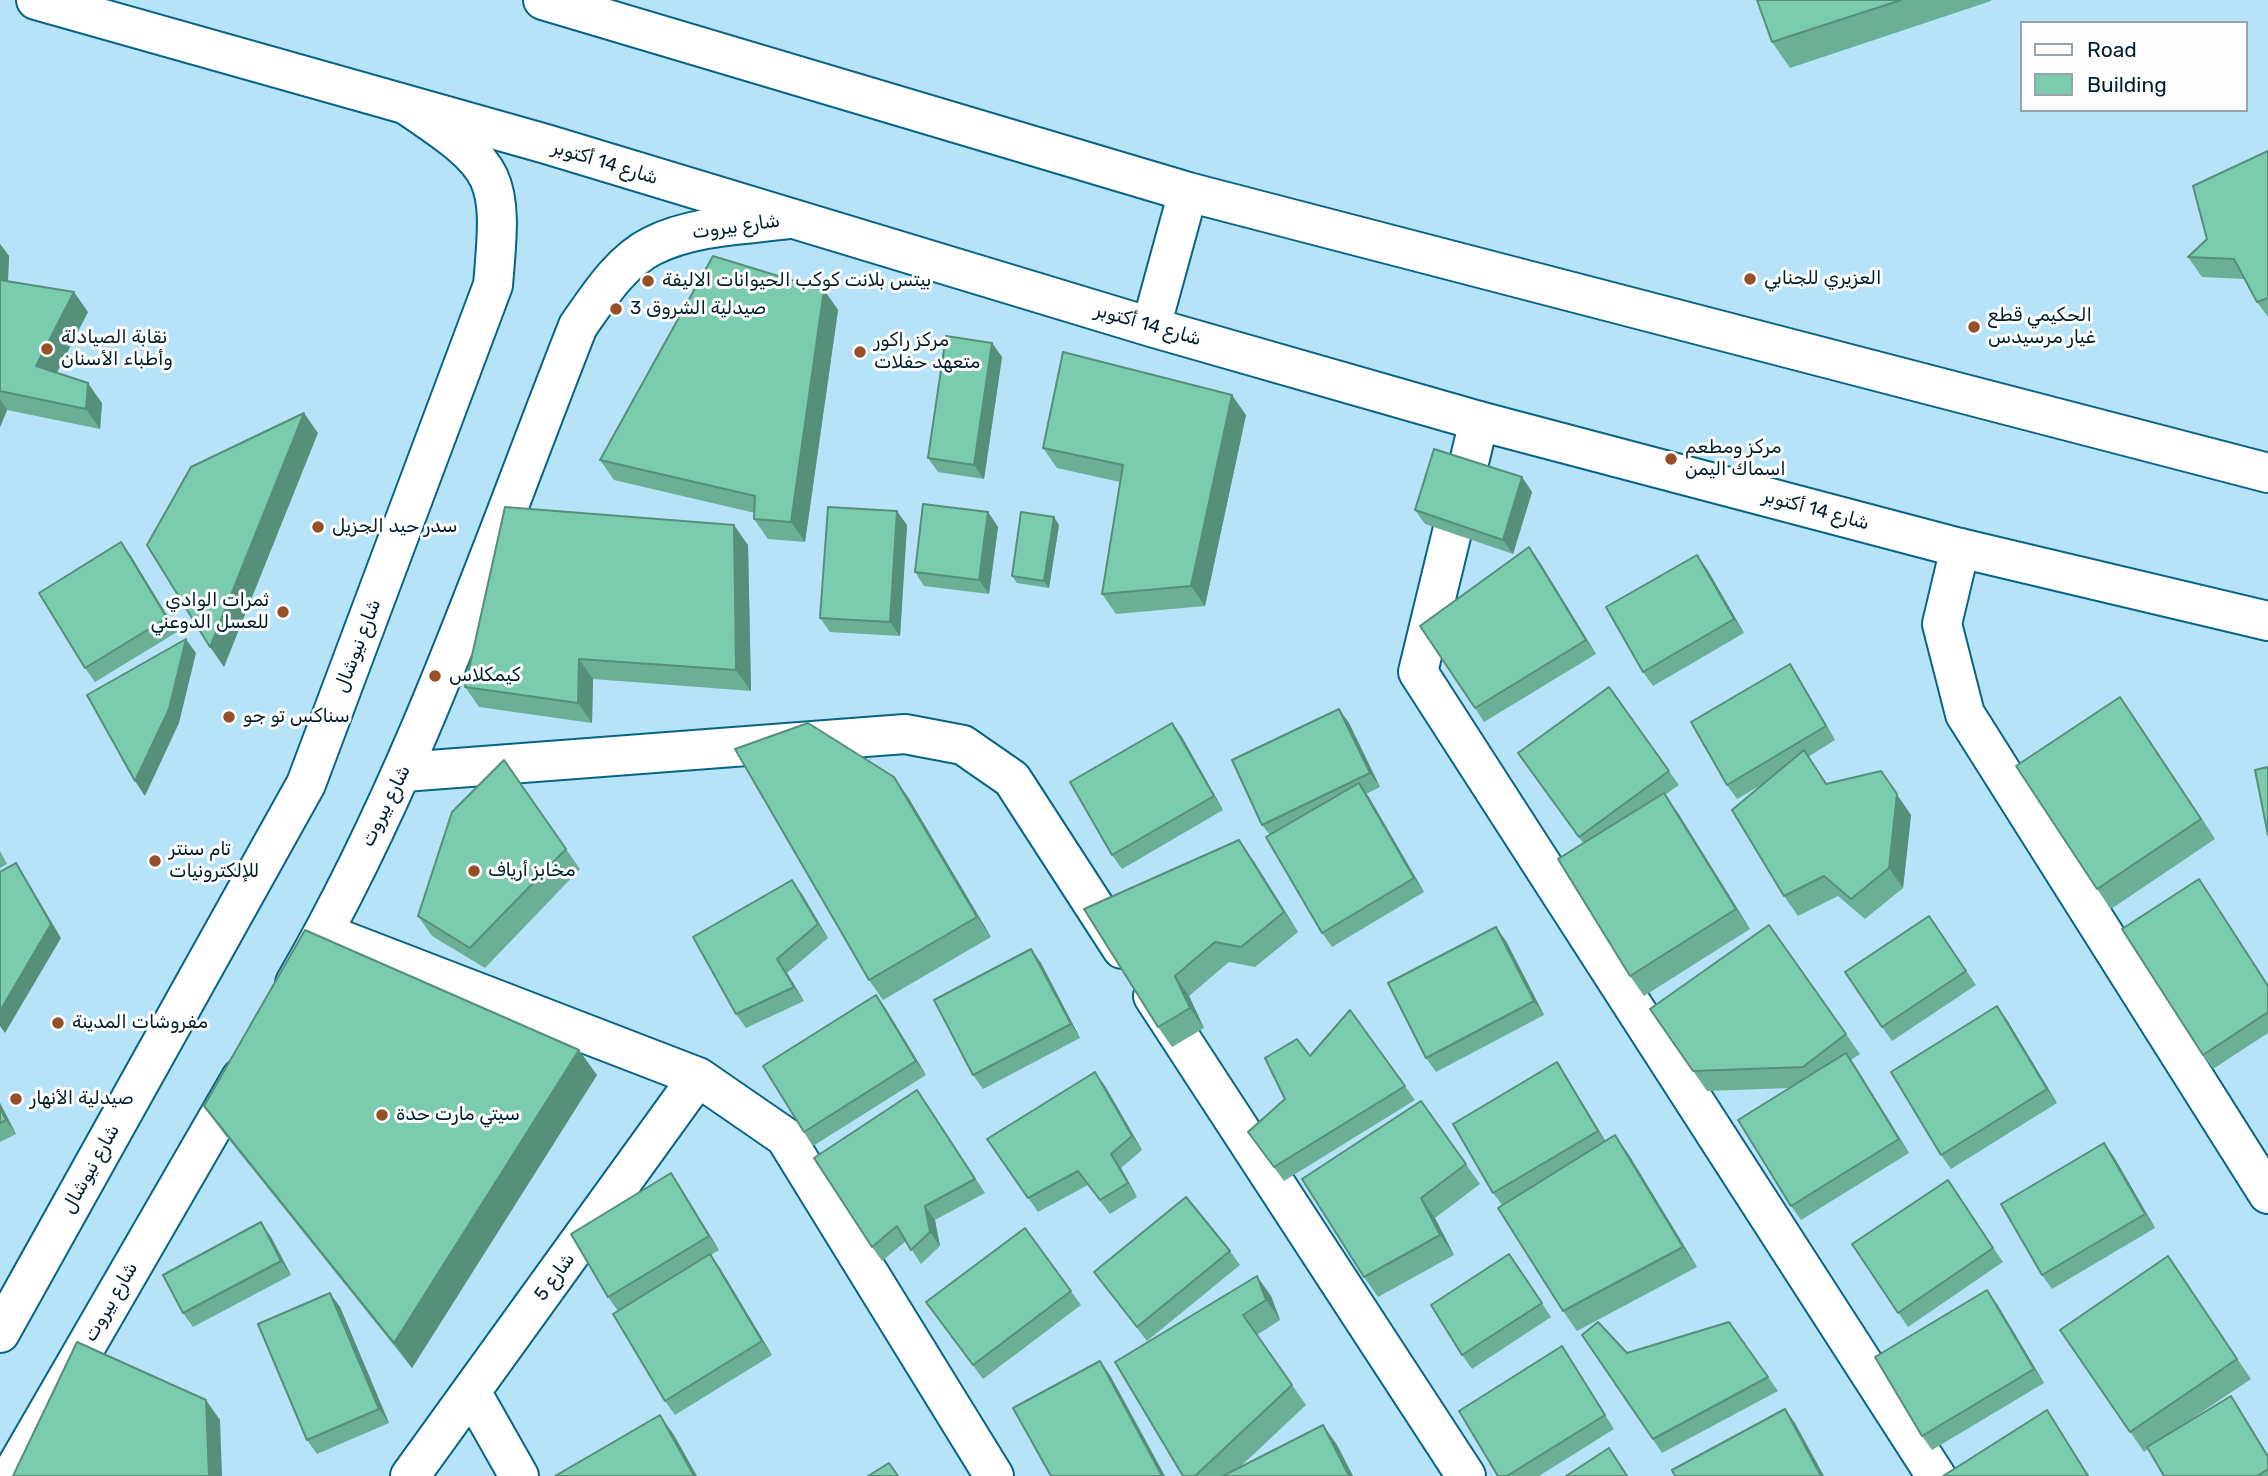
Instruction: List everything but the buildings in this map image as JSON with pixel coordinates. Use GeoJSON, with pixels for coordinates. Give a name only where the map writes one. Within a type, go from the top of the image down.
{"type":"FeatureCollection","features":[{"type":"Feature","properties":{"kind":"main road","name":"شارع 14 أكتوبر"},"geometry":{"type":"LineString","coordinates":[[36,0],[406,105],[1151,327],[1479,421],[1960,548],[2268,621]]}},
{"type":"Feature","properties":{"kind":"main road"},"geometry":{"type":"LineString","coordinates":[[543,0],[1188,192],[2268,473]]}},
{"type":"Feature","properties":{"kind":"main road","name":"شارع نيوشال"},"geometry":{"type":"LineString","coordinates":[[0,1333],[306,783],[493,285],[498,204],[493,180],[483,164],[406,105]]}},
{"type":"Feature","properties":{"kind":"main road"},"geometry":{"type":"LineString","coordinates":[[1151,327],[1188,192]]}},
{"type":"Feature","properties":{"kind":"main road","name":"شارع بيروت"},"geometry":{"type":"LineString","coordinates":[[11,1476],[324,933],[404,772],[578,326],[614,278],[650,247],[709,229],[790,219]]}},
{"type":"Feature","properties":{"kind":"main road"},"geometry":{"type":"LineString","coordinates":[[1479,421],[1418,672],[1936,1476]]}},
{"type":"Feature","properties":{"kind":"main road"},"geometry":{"type":"LineString","coordinates":[[1960,548],[1942,624],[1965,714],[2268,1194]]}},
{"type":"Feature","properties":{"kind":"main road"},"geometry":{"type":"LineString","coordinates":[[404,772],[905,734],[963,745],[1012,779],[1466,1476]]}},
{"type":"Feature","properties":{"kind":"main road"},"geometry":{"type":"LineString","coordinates":[[324,933],[698,1077],[785,1137],[994,1476]]}},
{"type":"Feature","properties":{"kind":"main road","name":"شارع 5"},"geometry":{"type":"LineString","coordinates":[[410,1476],[698,1077]]}},
{"type":"Feature","properties":{"kind":"main road"},"geometry":{"type":"LineString","coordinates":[[472,1393],[519,1476]]}},
{"type":"Feature","properties":{"kind":"place","name":"العزيري للجنابي"},"geometry":{"type":"Point","coordinates":[1750,279]}},
{"type":"Feature","properties":{"kind":"place","name":"بيتس بلانت كوكب الحيوانات الاليفة"},"geometry":{"type":"Point","coordinates":[648,281]}},
{"type":"Feature","properties":{"kind":"place","name":"صيدلية الشروق 3"},"geometry":{"type":"Point","coordinates":[616,309]}},
{"type":"Feature","properties":{"kind":"place","name":"الحكيمي قطع غيار مرسيدس"},"geometry":{"type":"Point","coordinates":[1974,327]}},
{"type":"Feature","properties":{"kind":"place","name":"نقابة الصيادلة وأطباء الأسنان"},"geometry":{"type":"Point","coordinates":[47,349]}},
{"type":"Feature","properties":{"kind":"place","name":"مركز راكور متعهد حفلات"},"geometry":{"type":"Point","coordinates":[860,352]}},
{"type":"Feature","properties":{"kind":"place","name":"مركز ومطعم اسماك اليمن"},"geometry":{"type":"Point","coordinates":[1671,459]}},
{"type":"Feature","properties":{"kind":"place","name":"سدر حيد الجزيل"},"geometry":{"type":"Point","coordinates":[318,527]}},
{"type":"Feature","properties":{"kind":"place","name":"ثمرات الوادي للعسل الدوعني"},"geometry":{"type":"Point","coordinates":[283,612]}},
{"type":"Feature","properties":{"kind":"place","name":"كيمكلاس"},"geometry":{"type":"Point","coordinates":[435,676]}},
{"type":"Feature","properties":{"kind":"place","name":"سناكس تو جو"},"geometry":{"type":"Point","coordinates":[229,717]}},
{"type":"Feature","properties":{"kind":"place","name":"تام سنتر للإلكترونيات"},"geometry":{"type":"Point","coordinates":[155,861]}},
{"type":"Feature","properties":{"kind":"place","name":"مخابز أرياف"},"geometry":{"type":"Point","coordinates":[474,871]}},
{"type":"Feature","properties":{"kind":"place","name":"مفروشات المدينة"},"geometry":{"type":"Point","coordinates":[58,1023]}},
{"type":"Feature","properties":{"kind":"place","name":"صيدلية الأنهار"},"geometry":{"type":"Point","coordinates":[16,1099]}},
{"type":"Feature","properties":{"kind":"place","name":"سيتي مارت حدة"},"geometry":{"type":"Point","coordinates":[382,1115]}}]}
